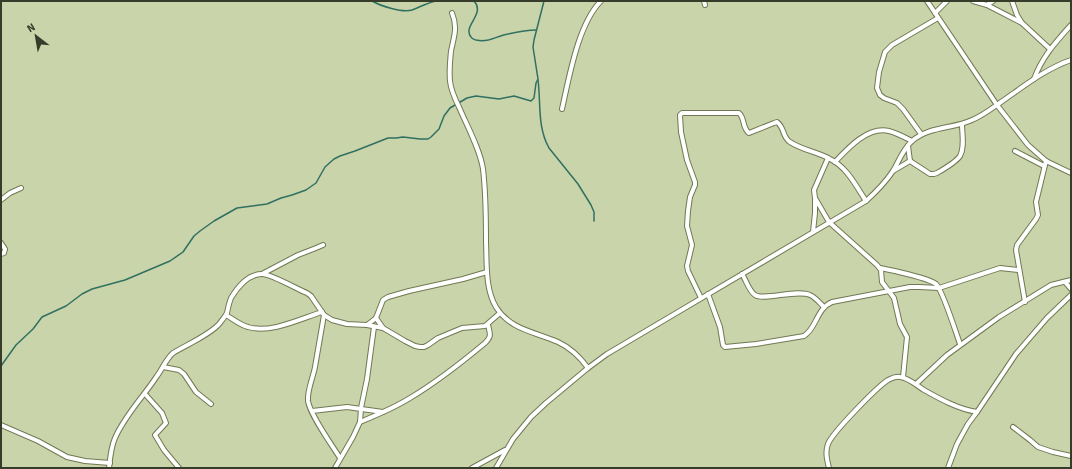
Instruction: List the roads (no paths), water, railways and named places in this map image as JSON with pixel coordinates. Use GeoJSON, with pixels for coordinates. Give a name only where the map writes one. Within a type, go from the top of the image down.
{"type":"FeatureCollection","features":[{"type":"Feature","properties":{"kind":"street"},"geometry":{"type":"LineString","coordinates":[[562,109],[581,35],[594,10],[601,1]]}},
{"type":"Feature","properties":{"kind":"street"},"geometry":{"type":"LineString","coordinates":[[927,1],[997,105],[1028,145],[1045,163]]}},
{"type":"Feature","properties":{"kind":"street"},"geometry":{"type":"LineString","coordinates":[[935,13],[947,1]]}},
{"type":"Feature","properties":{"kind":"street"},"geometry":{"type":"LineString","coordinates":[[973,1],[987,5],[1022,23]]}},
{"type":"Feature","properties":{"kind":"street"},"geometry":{"type":"LineString","coordinates":[[987,5],[993,1]]}},
{"type":"Feature","properties":{"kind":"street"},"geometry":{"type":"LineString","coordinates":[[1012,1],[1016,15],[1022,23],[1050,49]]}},
{"type":"Feature","properties":{"kind":"street"},"geometry":{"type":"LineString","coordinates":[[452,13],[455,19],[456,28],[451,51],[451,91],[478,150],[483,168],[486,197],[487,272],[489,291],[500,313],[506,319],[519,328],[560,343],[574,352],[588,368]]}},
{"type":"Feature","properties":{"kind":"street"},"geometry":{"type":"LineString","coordinates":[[921,134],[903,109],[880,95],[877,88],[879,72],[886,52],[892,45],[938,18]]}},
{"type":"Feature","properties":{"kind":"street"},"geometry":{"type":"LineString","coordinates":[[1034,80],[1039,67],[1050,49],[1071,25]]}},
{"type":"Feature","properties":{"kind":"street"},"geometry":{"type":"LineString","coordinates":[[496,468],[506,449],[531,417],[551,398],[607,354],[866,201],[893,171],[908,145],[921,134],[928,131],[962,124],[983,114],[1034,80],[1071,60]]}},
{"type":"Feature","properties":{"kind":"street"},"geometry":{"type":"LineString","coordinates":[[701,298],[687,266],[692,245],[687,226],[688,211],[690,197],[695,182],[687,160],[681,132],[680,115],[682,113],[739,113],[742,116],[745,129],[750,133],[777,122],[782,126],[785,137],[790,143],[828,158],[844,169],[866,201]]}},
{"type":"Feature","properties":{"kind":"street"},"geometry":{"type":"LineString","coordinates":[[908,145],[910,161],[930,174],[938,173],[959,156],[962,151],[962,124]]}},
{"type":"Feature","properties":{"kind":"street"},"geometry":{"type":"LineString","coordinates":[[835,162],[856,141],[867,134],[878,130],[888,130],[912,141]]}},
{"type":"Feature","properties":{"kind":"street"},"geometry":{"type":"LineString","coordinates":[[1015,151],[1071,173]]}},
{"type":"Feature","properties":{"kind":"street"},"geometry":{"type":"LineString","coordinates":[[813,232],[816,213],[814,190],[828,158]]}},
{"type":"Feature","properties":{"kind":"street"},"geometry":{"type":"LineString","coordinates":[[893,171],[910,161]]}},
{"type":"Feature","properties":{"kind":"street"},"geometry":{"type":"LineString","coordinates":[[1025,302],[1016,250],[1017,245],[1038,215],[1036,202],[1045,163]]}},
{"type":"Feature","properties":{"kind":"street"},"geometry":{"type":"LineString","coordinates":[[1,200],[10,193],[21,188]]}},
{"type":"Feature","properties":{"kind":"street"},"geometry":{"type":"LineString","coordinates":[[815,198],[829,222],[880,268],[935,283],[939,288],[960,344]]}},
{"type":"Feature","properties":{"kind":"street"},"geometry":{"type":"LineString","coordinates":[[1,244],[5,249],[4,253],[1,254]]}},
{"type":"Feature","properties":{"kind":"street"},"geometry":{"type":"LineString","coordinates":[[109,468],[114,438],[122,424],[145,394],[169,357],[173,353],[210,332],[219,324],[226,314],[232,297],[246,280],[262,274],[323,244]]}},
{"type":"Feature","properties":{"kind":"street"},"geometry":{"type":"LineString","coordinates":[[880,268],[882,282],[894,298],[900,324],[907,336],[903,377]]}},
{"type":"Feature","properties":{"kind":"street"},"geometry":{"type":"LineString","coordinates":[[708,294],[720,327],[723,345],[725,347],[756,344],[804,336],[809,332],[824,307],[832,302],[910,287],[939,288],[1000,268],[1019,270]]}},
{"type":"Feature","properties":{"kind":"street"},"geometry":{"type":"LineString","coordinates":[[367,325],[376,318],[383,300],[388,297],[487,272]]}},
{"type":"Feature","properties":{"kind":"street"},"geometry":{"type":"LineString","coordinates":[[262,274],[270,276],[308,293],[323,314],[332,320],[347,324],[367,325],[382,328],[415,346],[424,347],[442,336],[462,328],[488,325],[500,313]]}},
{"type":"Feature","properties":{"kind":"street"},"geometry":{"type":"LineString","coordinates":[[742,274],[752,292],[756,295],[761,297],[786,294],[808,294],[812,295],[824,307]]}},
{"type":"Feature","properties":{"kind":"street"},"geometry":{"type":"LineString","coordinates":[[916,384],[938,362],[960,344],[999,317],[1051,285],[1071,280]]}},
{"type":"Feature","properties":{"kind":"street"},"geometry":{"type":"LineString","coordinates":[[1065,282],[1071,289]]}},
{"type":"Feature","properties":{"kind":"street"},"geometry":{"type":"LineString","coordinates":[[948,468],[959,439],[968,424],[1022,346],[1047,318],[1071,295]]}},
{"type":"Feature","properties":{"kind":"street"},"geometry":{"type":"LineString","coordinates":[[226,314],[241,324],[258,329],[279,326],[323,314]]}},
{"type":"Feature","properties":{"kind":"street"},"geometry":{"type":"LineString","coordinates":[[323,314],[308,402],[340,458]]}},
{"type":"Feature","properties":{"kind":"street"},"geometry":{"type":"LineString","coordinates":[[376,318],[382,328]]}},
{"type":"Feature","properties":{"kind":"street"},"geometry":{"type":"LineString","coordinates":[[360,422],[409,399],[437,381],[489,339],[490,335],[488,325]]}},
{"type":"Feature","properties":{"kind":"street"},"geometry":{"type":"LineString","coordinates":[[335,468],[360,422],[374,327]]}},
{"type":"Feature","properties":{"kind":"street"},"geometry":{"type":"LineString","coordinates":[[163,367],[179,370],[184,374],[196,392],[211,404]]}},
{"type":"Feature","properties":{"kind":"street"},"geometry":{"type":"LineString","coordinates":[[829,468],[826,456],[828,444],[833,435],[875,391],[885,382],[894,377],[903,377],[956,406],[977,412]]}},
{"type":"Feature","properties":{"kind":"street"},"geometry":{"type":"LineString","coordinates":[[145,394],[162,413],[166,423],[155,435],[164,450],[179,468]]}},
{"type":"Feature","properties":{"kind":"street"},"geometry":{"type":"LineString","coordinates":[[312,411],[342,407],[361,408],[383,412]]}},
{"type":"Feature","properties":{"kind":"street"},"geometry":{"type":"LineString","coordinates":[[1,425],[38,441],[67,458],[110,463]]}},
{"type":"Feature","properties":{"kind":"street"},"geometry":{"type":"LineString","coordinates":[[1013,427],[1036,446],[1071,456]]}},
{"type":"Feature","properties":{"kind":"street"},"geometry":{"type":"LineString","coordinates":[[472,468],[506,449]]}},
{"type":"Feature","properties":{"kind":"waterway"},"geometry":{"type":"LineString","coordinates":[[372,1],[403,11],[412,10],[436,1]]}},
{"type":"Feature","properties":{"kind":"waterway"},"geometry":{"type":"LineString","coordinates":[[474,1],[477,6],[477,11],[469,29],[469,33],[473,39],[485,41],[511,33],[536,30]]}},
{"type":"Feature","properties":{"kind":"waterway"},"geometry":{"type":"LineString","coordinates":[[1,366],[16,345],[33,329],[42,317],[66,306],[82,294],[92,289],[125,280],[170,261],[183,252],[194,236],[200,231],[237,208],[267,204],[306,190],[316,183],[325,167],[334,159],[388,138],[403,137],[428,139],[439,129],[444,116],[450,108],[467,98],[476,96],[499,99],[514,96],[531,101],[534,98],[538,79],[533,47],[544,1]]}},
{"type":"Feature","properties":{"kind":"waterway"},"geometry":{"type":"LineString","coordinates":[[538,80],[541,123],[545,140],[549,148],[578,184],[591,205],[594,212],[594,221]]}}]}
